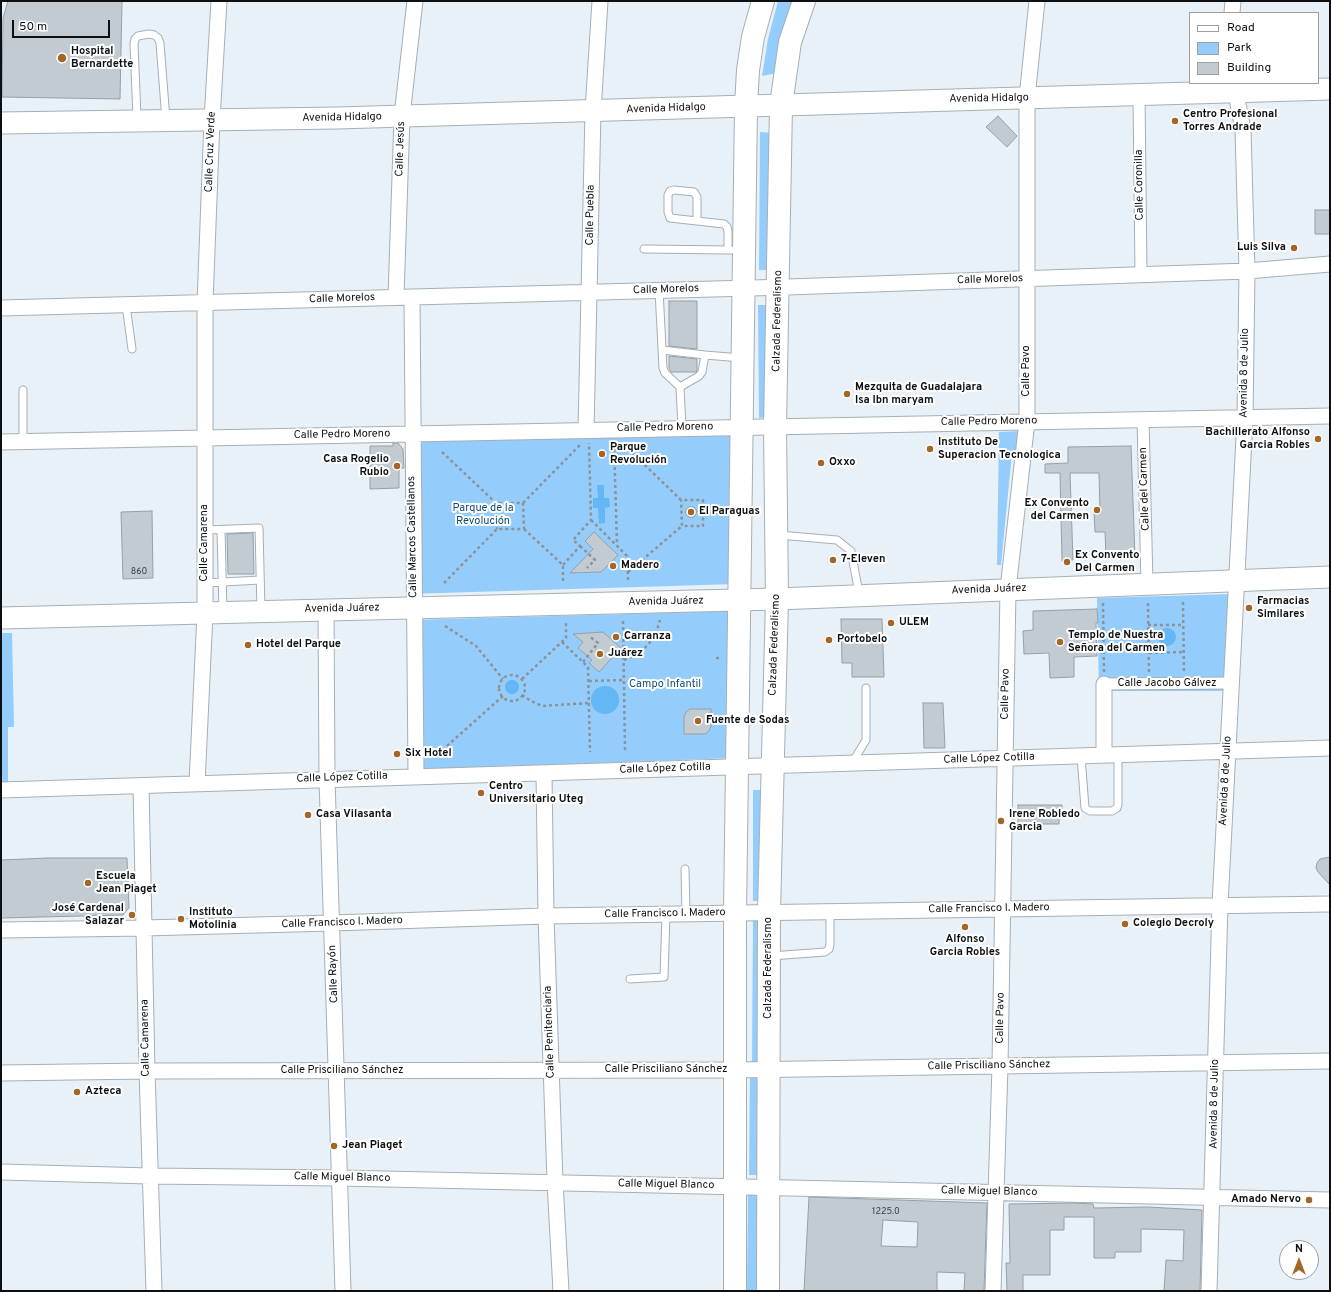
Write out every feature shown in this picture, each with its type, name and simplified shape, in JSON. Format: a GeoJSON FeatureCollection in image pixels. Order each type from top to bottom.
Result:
{"type":"FeatureCollection","features":[{"type":"Feature","properties":{"kind":"main road"},"geometry":{"type":"LineString","coordinates":[[735,1291],[736,767],[743,288],[736,250],[748,70],[753,36],[763,1]]}},
{"type":"Feature","properties":{"kind":"main road","name":"Calzada Federalismo"},"geometry":{"type":"LineString","coordinates":[[768,1291],[769,912],[777,599],[775,426],[779,287],[781,105],[790,42],[804,1]]}},
{"type":"Feature","properties":{"kind":"main road","name":"Avenida Hidalgo"},"geometry":{"type":"LineString","coordinates":[[1,123],[212,120],[593,111],[1139,95],[1235,87],[1296,86],[1330,89]]}},
{"type":"Feature","properties":{"kind":"main road","name":"Avenida Juárez"},"geometry":{"type":"LineString","coordinates":[[1,618],[777,599],[1102,585],[1148,593],[1237,580],[1330,577]]}},
{"type":"Feature","properties":{"kind":"street","name":"Calle Cruz Verde"},"geometry":{"type":"LineString","coordinates":[[205,303],[212,120],[219,1]]}},
{"type":"Feature","properties":{"kind":"street","name":"Calle Jesús"},"geometry":{"type":"LineString","coordinates":[[396,297],[402,116],[414,1]]}},
{"type":"Feature","properties":{"kind":"street","name":"Calle Puebla"},"geometry":{"type":"LineString","coordinates":[[586,438],[593,111],[600,1]]}},
{"type":"Feature","properties":{"kind":"street","name":"Calle Pavo"},"geometry":{"type":"LineString","coordinates":[[993,1291],[1000,1066],[1008,589],[1027,421],[1027,98],[1037,1]]}},
{"type":"Feature","properties":{"kind":"street"},"geometry":{"type":"LineString","coordinates":[[1232,12],[1233,1]]}},
{"type":"Feature","properties":{"kind":"street","name":"Avenida 8 de Julio"},"geometry":{"type":"LineString","coordinates":[[1209,1291],[1220,905],[1245,418],[1247,271],[1243,130],[1235,87]]}},
{"type":"Feature","properties":{"kind":"street","name":"Calle Coronilla"},"geometry":{"type":"LineString","coordinates":[[1139,95],[1141,275]]}},
{"type":"Feature","properties":{"kind":"street","name":"Calle Morelos"},"geometry":{"type":"LineString","coordinates":[[1,308],[1027,279],[1247,271],[1330,264]]}},
{"type":"Feature","properties":{"kind":"street","name":"Calle Marcos Castellanos"},"geometry":{"type":"LineString","coordinates":[[412,297],[416,776]]}},
{"type":"Feature","properties":{"kind":"street","name":"Calle Camarena"},"geometry":{"type":"LineString","coordinates":[[197,784],[214,612],[205,582],[205,303]]}},
{"type":"Feature","properties":{"kind":"street","name":"Calle Pedro Moreno"},"geometry":{"type":"LineString","coordinates":[[1,442],[412,433],[586,438],[682,428],[1330,416]]}},
{"type":"Feature","properties":{"kind":"street","name":"Calle del Carmen"},"geometry":{"type":"LineString","coordinates":[[1143,419],[1148,593]]}},
{"type":"Feature","properties":{"kind":"street","name":"Calle Rayón"},"geometry":{"type":"LineString","coordinates":[[326,610],[327,779],[344,1291]]}},
{"type":"Feature","properties":{"kind":"street","name":"Calle Jacobo Gálvez"},"geometry":{"type":"LineString","coordinates":[[1104,684],[1231,683]]}},
{"type":"Feature","properties":{"kind":"street"},"geometry":{"type":"LineString","coordinates":[[1104,684],[1111,755]]}},
{"type":"Feature","properties":{"kind":"street","name":"Calle López Cotilla"},"geometry":{"type":"LineString","coordinates":[[1,790],[1330,748]]}},
{"type":"Feature","properties":{"kind":"street","name":"Calle Penitenciaria"},"geometry":{"type":"LineString","coordinates":[[544,772],[546,916],[551,1071],[555,1182],[562,1291]]}},
{"type":"Feature","properties":{"kind":"street","name":"Calle Camarena"},"geometry":{"type":"LineString","coordinates":[[141,786],[147,1071],[154,1291]]}},
{"type":"Feature","properties":{"kind":"street","name":"Calle Francisco I. Madero"},"geometry":{"type":"LineString","coordinates":[[1,930],[144,928],[546,916],[1330,904]]}},
{"type":"Feature","properties":{"kind":"street","name":"Calle Prisciliano Sánchez"},"geometry":{"type":"LineString","coordinates":[[1,1073],[147,1071],[769,1070],[1330,1061]]}},
{"type":"Feature","properties":{"kind":"street","name":"Calle Miguel Blanco"},"geometry":{"type":"LineString","coordinates":[[1,1172],[150,1176],[555,1182],[1330,1200]]}},
{"type":"Feature","properties":{"kind":"lane"},"geometry":{"type":"LineString","coordinates":[[137,121],[134,44],[135,39],[138,36],[149,34],[158,38],[160,43],[166,120]]}},
{"type":"Feature","properties":{"kind":"lane"},"geometry":{"type":"LineString","coordinates":[[644,249],[736,250],[727,227],[724,224],[670,218],[668,212],[668,195],[670,191],[694,192],[697,197],[697,220]]}},
{"type":"Feature","properties":{"kind":"lane"},"geometry":{"type":"LineString","coordinates":[[659,290],[664,368],[665,373],[680,387],[682,428]]}},
{"type":"Feature","properties":{"kind":"lane"},"geometry":{"type":"LineString","coordinates":[[126,305],[132,349]]}},
{"type":"Feature","properties":{"kind":"lane"},"geometry":{"type":"LineString","coordinates":[[662,350],[742,358]]}},
{"type":"Feature","properties":{"kind":"lane"},"geometry":{"type":"LineString","coordinates":[[680,387],[699,376],[702,372],[704,355]]}},
{"type":"Feature","properties":{"kind":"lane"},"geometry":{"type":"LineString","coordinates":[[23,390],[23,441]]}},
{"type":"Feature","properties":{"kind":"lane"},"geometry":{"type":"LineString","coordinates":[[205,530],[259,528],[261,611]]}},
{"type":"Feature","properties":{"kind":"lane"},"geometry":{"type":"LineString","coordinates":[[214,612],[222,582],[221,530]]}},
{"type":"Feature","properties":{"kind":"lane"},"geometry":{"type":"LineString","coordinates":[[776,535],[837,540],[851,551],[859,596]]}},
{"type":"Feature","properties":{"kind":"lane"},"geometry":{"type":"LineString","coordinates":[[205,582],[260,580]]}},
{"type":"Feature","properties":{"kind":"lane"},"geometry":{"type":"LineString","coordinates":[[852,763],[866,740],[866,688]]}},
{"type":"Feature","properties":{"kind":"lane"},"geometry":{"type":"LineString","coordinates":[[1081,756],[1085,808],[1087,810],[1112,811],[1117,808],[1119,782],[1111,755]]}},
{"type":"Feature","properties":{"kind":"lane"},"geometry":{"type":"LineString","coordinates":[[685,869],[686,914]]}},
{"type":"Feature","properties":{"kind":"lane"},"geometry":{"type":"LineString","coordinates":[[769,956],[825,952],[829,949],[830,944],[830,911]]}},
{"type":"Feature","properties":{"kind":"lane"},"geometry":{"type":"LineString","coordinates":[[630,978],[664,977],[666,914]]}},
{"type":"Feature","properties":{"kind":"path"},"geometry":{"type":"LineString","coordinates":[[442,452],[496,503],[523,503],[586,438]]}},
{"type":"Feature","properties":{"kind":"path"},"geometry":{"type":"LineString","coordinates":[[586,438],[591,520],[627,556],[628,580]]}},
{"type":"Feature","properties":{"kind":"path"},"geometry":{"type":"LineString","coordinates":[[614,442],[617,545]]}},
{"type":"Feature","properties":{"kind":"path"},"geometry":{"type":"LineString","coordinates":[[621,442],[681,500],[682,526]]}},
{"type":"Feature","properties":{"kind":"path"},"geometry":{"type":"LineString","coordinates":[[628,572],[682,526],[703,526],[702,500],[681,500]]}},
{"type":"Feature","properties":{"kind":"path"},"geometry":{"type":"LineString","coordinates":[[496,503],[497,529]]}},
{"type":"Feature","properties":{"kind":"path"},"geometry":{"type":"LineString","coordinates":[[523,503],[524,529]]}},
{"type":"Feature","properties":{"kind":"path"},"geometry":{"type":"LineString","coordinates":[[702,513],[717,513]]}},
{"type":"Feature","properties":{"kind":"path"},"geometry":{"type":"LineString","coordinates":[[587,568],[595,560],[573,540],[591,520]]}},
{"type":"Feature","properties":{"kind":"path"},"geometry":{"type":"LineString","coordinates":[[444,583],[497,529],[524,529],[563,565]]}},
{"type":"Feature","properties":{"kind":"path"},"geometry":{"type":"LineString","coordinates":[[563,582],[563,565],[580,546]]}},
{"type":"Feature","properties":{"kind":"path"},"geometry":{"type":"LineString","coordinates":[[1102,585],[1104,684]]}},
{"type":"Feature","properties":{"kind":"path"},"geometry":{"type":"LineString","coordinates":[[1148,593],[1149,684]]}},
{"type":"Feature","properties":{"kind":"path"},"geometry":{"type":"LineString","coordinates":[[1183,602],[1184,684]]}},
{"type":"Feature","properties":{"kind":"path"},"geometry":{"type":"LineString","coordinates":[[624,660],[635,655],[648,645],[656,633],[660,620]]}},
{"type":"Feature","properties":{"kind":"path"},"geometry":{"type":"LineString","coordinates":[[623,621],[625,750]]}},
{"type":"Feature","properties":{"kind":"path"},"geometry":{"type":"LineString","coordinates":[[522,679],[566,638],[566,623]]}},
{"type":"Feature","properties":{"kind":"path"},"geometry":{"type":"LineString","coordinates":[[1148,625],[1183,625]]}},
{"type":"Feature","properties":{"kind":"path"},"geometry":{"type":"LineString","coordinates":[[445,626],[476,646],[503,679]]}},
{"type":"Feature","properties":{"kind":"path"},"geometry":{"type":"LineString","coordinates":[[583,662],[598,643],[589,636]]}},
{"type":"Feature","properties":{"kind":"path"},"geometry":{"type":"LineString","coordinates":[[562,642],[588,667],[590,752]]}},
{"type":"Feature","properties":{"kind":"path"},"geometry":{"type":"LineString","coordinates":[[1149,653],[1184,652]]}},
{"type":"Feature","properties":{"kind":"path"},"geometry":{"type":"LineString","coordinates":[[716,658],[721,658]]}},
{"type":"Feature","properties":{"kind":"path"},"geometry":{"type":"LineString","coordinates":[[510,675],[522,679],[525,687],[520,698],[508,700],[502,696],[499,686],[503,679],[510,675]]}},
{"type":"Feature","properties":{"kind":"path"},"geometry":{"type":"LineString","coordinates":[[589,681],[624,680]]}},
{"type":"Feature","properties":{"kind":"path"},"geometry":{"type":"LineString","coordinates":[[522,695],[542,706],[589,703]]}},
{"type":"Feature","properties":{"kind":"path"},"geometry":{"type":"LineString","coordinates":[[447,746],[502,696]]}},
{"type":"Feature","properties":{"kind":"green space"},"geometry":{"type":"Polygon","coordinates":[[[778,1],[795,1],[777,73],[762,76],[768,39],[778,1]]]}},
{"type":"Feature","properties":{"kind":"green space"},"geometry":{"type":"Polygon","coordinates":[[[760,132],[775,133],[775,270],[759,270],[760,132]]]}},
{"type":"Feature","properties":{"kind":"green space"},"geometry":{"type":"Polygon","coordinates":[[[758,305],[773,305],[773,417],[759,418],[758,305]]]}},
{"type":"Feature","properties":{"kind":"green space"},"geometry":{"type":"Polygon","coordinates":[[[1022,431],[1021,447],[1012,453],[1001,565],[997,565],[999,432],[1022,431]]]}},
{"type":"Feature","properties":{"kind":"green space","name":"Parque de la Revolución"},"geometry":{"type":"Polygon","coordinates":[[[737,435],[736,584],[408,594],[405,439],[737,435]]]}},
{"type":"Feature","properties":{"kind":"green space"},"geometry":{"type":"Polygon","coordinates":[[[1232,594],[1229,691],[1099,691],[1097,598],[1232,594]]]}},
{"type":"Feature","properties":{"kind":"green space","name":"Campo Infantil"},"geometry":{"type":"Polygon","coordinates":[[[735,611],[734,758],[412,770],[409,620],[735,611]]]}},
{"type":"Feature","properties":{"kind":"green space"},"geometry":{"type":"Polygon","coordinates":[[[1,633],[12,633],[14,727],[8,727],[8,782],[1,782],[1,633]]]}},
{"type":"Feature","properties":{"kind":"green space"},"geometry":{"type":"Polygon","coordinates":[[[753,790],[768,790],[767,901],[753,901],[753,790]]]}},
{"type":"Feature","properties":{"kind":"green space"},"geometry":{"type":"Polygon","coordinates":[[[753,918],[767,918],[766,1063],[752,1063],[753,918]]]}},
{"type":"Feature","properties":{"kind":"green space"},"geometry":{"type":"Polygon","coordinates":[[[750,1075],[766,1076],[764,1175],[749,1175],[750,1075]]]}},
{"type":"Feature","properties":{"kind":"green space"},"geometry":{"type":"Polygon","coordinates":[[[748,1188],[764,1188],[763,1291],[747,1291],[748,1188]]]}},
{"type":"Feature","properties":{"kind":"shaded area"},"geometry":{"type":"Polygon","coordinates":[[[597,485],[604,485],[604,498],[609,498],[610,507],[605,508],[605,523],[599,524],[598,508],[593,508],[593,498],[598,498],[597,485]]]}},
{"type":"Feature","properties":{"kind":"shaded area"},"geometry":{"type":"Polygon","coordinates":[[[1163,628],[1171,628],[1176,633],[1174,644],[1171,646],[1163,646],[1158,641],[1158,633],[1163,628]]]}},
{"type":"Feature","properties":{"kind":"shaded area"},"geometry":{"type":"Polygon","coordinates":[[[509,680],[515,680],[519,684],[519,690],[515,694],[509,694],[505,690],[505,684],[509,680]]]}},
{"type":"Feature","properties":{"kind":"shaded area"},"geometry":{"type":"Polygon","coordinates":[[[605,686],[615,690],[619,700],[615,710],[605,714],[595,710],[591,700],[595,690],[605,686]]]}},
{"type":"Feature","properties":{"kind":"building","name":"Hospital Bernardette"},"geometry":{"type":"Polygon","coordinates":[[[8,1],[122,1],[120,99],[2,97],[3,18],[8,1]]]}},
{"type":"Feature","properties":{"kind":"building"},"geometry":{"type":"Polygon","coordinates":[[[998,116],[1017,136],[1007,147],[986,127],[998,116]]]}},
{"type":"Feature","properties":{"kind":"building"},"geometry":{"type":"Polygon","coordinates":[[[1315,210],[1330,210],[1330,234],[1315,234],[1315,210]]]}},
{"type":"Feature","properties":{"kind":"building"},"geometry":{"type":"Polygon","coordinates":[[[669,301],[697,301],[697,349],[669,346],[669,301]]]}},
{"type":"Feature","properties":{"kind":"building"},"geometry":{"type":"Polygon","coordinates":[[[669,356],[697,359],[697,371],[671,372],[669,368],[669,356]]]}},
{"type":"Feature","properties":{"kind":"building","name":"Casa Rogelio Rubio"},"geometry":{"type":"Polygon","coordinates":[[[393,443],[398,443],[403,449],[404,468],[399,468],[399,488],[370,489],[370,446],[393,446],[393,443]]]}},
{"type":"Feature","properties":{"kind":"building"},"geometry":{"type":"Polygon","coordinates":[[[1131,446],[1135,557],[1106,558],[1105,532],[1095,532],[1094,511],[1100,511],[1099,473],[1070,473],[1073,560],[1062,561],[1060,473],[1045,473],[1045,464],[1068,463],[1068,447],[1131,446]]]}},
{"type":"Feature","properties":{"kind":"building","name":"El Paraguas"},"geometry":{"type":"Polygon","coordinates":[[[691,506],[695,508],[697,512],[695,516],[691,518],[687,516],[685,512],[687,508],[691,506]]]}},
{"type":"Feature","properties":{"kind":"building"},"geometry":{"type":"Polygon","coordinates":[[[152,511],[153,578],[123,579],[121,512],[152,511]]]}},
{"type":"Feature","properties":{"kind":"building"},"geometry":{"type":"Polygon","coordinates":[[[594,532],[618,555],[601,572],[570,573],[593,549],[585,541],[594,532]]]}},
{"type":"Feature","properties":{"kind":"building"},"geometry":{"type":"Polygon","coordinates":[[[253,533],[254,574],[228,574],[227,534],[253,533]]]}},
{"type":"Feature","properties":{"kind":"building","name":"Templo de Nuestra Señora del Carmen"},"geometry":{"type":"Polygon","coordinates":[[[1097,609],[1097,656],[1074,657],[1074,677],[1050,678],[1049,653],[1024,654],[1023,631],[1033,630],[1033,611],[1097,609]]]}},
{"type":"Feature","properties":{"kind":"building"},"geometry":{"type":"Polygon","coordinates":[[[841,619],[882,619],[884,677],[852,677],[852,663],[842,663],[841,619]]]}},
{"type":"Feature","properties":{"kind":"building","name":"Juárez"},"geometry":{"type":"Polygon","coordinates":[[[603,632],[621,648],[599,672],[589,663],[592,660],[578,648],[583,642],[573,634],[603,632]]]}},
{"type":"Feature","properties":{"kind":"building"},"geometry":{"type":"Polygon","coordinates":[[[923,703],[943,703],[945,748],[924,748],[923,703]]]}},
{"type":"Feature","properties":{"kind":"building","name":"Fuente de Sodas"},"geometry":{"type":"Polygon","coordinates":[[[690,709],[711,709],[711,726],[709,731],[705,734],[684,734],[684,717],[686,712],[690,709]]]}},
{"type":"Feature","properties":{"kind":"building"},"geometry":{"type":"Polygon","coordinates":[[[1018,805],[1062,805],[1062,816],[1059,816],[1059,824],[1018,824],[1018,805]]]}},
{"type":"Feature","properties":{"kind":"building"},"geometry":{"type":"Polygon","coordinates":[[[1330,857],[1330,885],[1316,868],[1320,859],[1330,857]]]}},
{"type":"Feature","properties":{"kind":"building","name":"Escuela Jean Piaget"},"geometry":{"type":"Polygon","coordinates":[[[48,858],[127,858],[129,908],[123,915],[1,918],[1,860],[48,858]]]}},
{"type":"Feature","properties":{"kind":"building"},"geometry":{"type":"Polygon","coordinates":[[[809,1197],[987,1203],[984,1291],[964,1291],[965,1273],[937,1272],[937,1291],[804,1291],[809,1197]],[[883,1220],[881,1246],[917,1247],[918,1222],[883,1220]]]}},
{"type":"Feature","properties":{"kind":"building"},"geometry":{"type":"Polygon","coordinates":[[[1009,1204],[1093,1204],[1094,1208],[1148,1207],[1202,1210],[1200,1291],[1164,1291],[1166,1260],[1183,1261],[1184,1230],[1141,1229],[1141,1252],[1115,1252],[1115,1258],[1094,1258],[1094,1217],[1064,1217],[1064,1230],[1050,1230],[1050,1275],[1023,1275],[1023,1291],[1007,1291],[1006,1263],[1010,1263],[1009,1204]]]}},
{"type":"Feature","properties":{"kind":"place","name":"Hospital Bernardette"},"geometry":{"type":"Point","coordinates":[62,58]}},
{"type":"Feature","properties":{"kind":"place","name":"Centro Profesional Torres Andrade"},"geometry":{"type":"Point","coordinates":[1175,121]}},
{"type":"Feature","properties":{"kind":"place","name":"Luis Silva"},"geometry":{"type":"Point","coordinates":[1294,248]}},
{"type":"Feature","properties":{"kind":"place","name":"Mezquita de Guadalajara Isa Ibn maryam"},"geometry":{"type":"Point","coordinates":[847,394]}},
{"type":"Feature","properties":{"kind":"place","name":"Bachillerato Alfonso Garcia Robles"},"geometry":{"type":"Point","coordinates":[1318,439]}},
{"type":"Feature","properties":{"kind":"place","name":"Instituto De Superacion Tecnologica"},"geometry":{"type":"Point","coordinates":[930,449]}},
{"type":"Feature","properties":{"kind":"place","name":"Parque Revolución"},"geometry":{"type":"Point","coordinates":[602,454]}},
{"type":"Feature","properties":{"kind":"place","name":"Oxxo"},"geometry":{"type":"Point","coordinates":[821,463]}},
{"type":"Feature","properties":{"kind":"place","name":"Casa Rogelio Rubio"},"geometry":{"type":"Point","coordinates":[397,466]}},
{"type":"Feature","properties":{"kind":"place","name":"Ex Convento del Carmen"},"geometry":{"type":"Point","coordinates":[1097,510]}},
{"type":"Feature","properties":{"kind":"place","name":"El Paraguas"},"geometry":{"type":"Point","coordinates":[691,512]}},
{"type":"Feature","properties":{"kind":"place","name":"7-Eleven"},"geometry":{"type":"Point","coordinates":[833,560]}},
{"type":"Feature","properties":{"kind":"place","name":"Ex Convento Del Carmen"},"geometry":{"type":"Point","coordinates":[1067,562]}},
{"type":"Feature","properties":{"kind":"place","name":"Madero"},"geometry":{"type":"Point","coordinates":[613,566]}},
{"type":"Feature","properties":{"kind":"place","name":"Farmacias Similares"},"geometry":{"type":"Point","coordinates":[1249,608]}},
{"type":"Feature","properties":{"kind":"place","name":"ULEM"},"geometry":{"type":"Point","coordinates":[891,623]}},
{"type":"Feature","properties":{"kind":"place","name":"Carranza"},"geometry":{"type":"Point","coordinates":[616,637]}},
{"type":"Feature","properties":{"kind":"place","name":"Portobelo"},"geometry":{"type":"Point","coordinates":[829,640]}},
{"type":"Feature","properties":{"kind":"place","name":"Templo de Nuestra Señora del Carmen"},"geometry":{"type":"Point","coordinates":[1060,642]}},
{"type":"Feature","properties":{"kind":"place","name":"Hotel del Parque"},"geometry":{"type":"Point","coordinates":[248,645]}},
{"type":"Feature","properties":{"kind":"place","name":"Juárez"},"geometry":{"type":"Point","coordinates":[600,654]}},
{"type":"Feature","properties":{"kind":"place","name":"Fuente de Sodas"},"geometry":{"type":"Point","coordinates":[698,721]}},
{"type":"Feature","properties":{"kind":"place","name":"Six Hotel"},"geometry":{"type":"Point","coordinates":[397,754]}},
{"type":"Feature","properties":{"kind":"place","name":"Centro Universitario Uteg"},"geometry":{"type":"Point","coordinates":[481,793]}},
{"type":"Feature","properties":{"kind":"place","name":"Casa Vilasanta"},"geometry":{"type":"Point","coordinates":[308,815]}},
{"type":"Feature","properties":{"kind":"place","name":"Irene Robledo Garcia"},"geometry":{"type":"Point","coordinates":[1001,821]}},
{"type":"Feature","properties":{"kind":"place","name":"Escuela Jean Piaget"},"geometry":{"type":"Point","coordinates":[88,883]}},
{"type":"Feature","properties":{"kind":"place","name":"José Cardenal Salazar"},"geometry":{"type":"Point","coordinates":[132,915]}},
{"type":"Feature","properties":{"kind":"place","name":"Instituto Motolinia"},"geometry":{"type":"Point","coordinates":[181,919]}},
{"type":"Feature","properties":{"kind":"place","name":"Colegio Decroly"},"geometry":{"type":"Point","coordinates":[1125,924]}},
{"type":"Feature","properties":{"kind":"place","name":"Alfonso Garcia Robles"},"geometry":{"type":"Point","coordinates":[965,927]}},
{"type":"Feature","properties":{"kind":"place","name":"Azteca"},"geometry":{"type":"Point","coordinates":[77,1092]}},
{"type":"Feature","properties":{"kind":"place","name":"Jean Piaget"},"geometry":{"type":"Point","coordinates":[334,1146]}},
{"type":"Feature","properties":{"kind":"place","name":"Amado Nervo"},"geometry":{"type":"Point","coordinates":[1309,1200]}}]}
